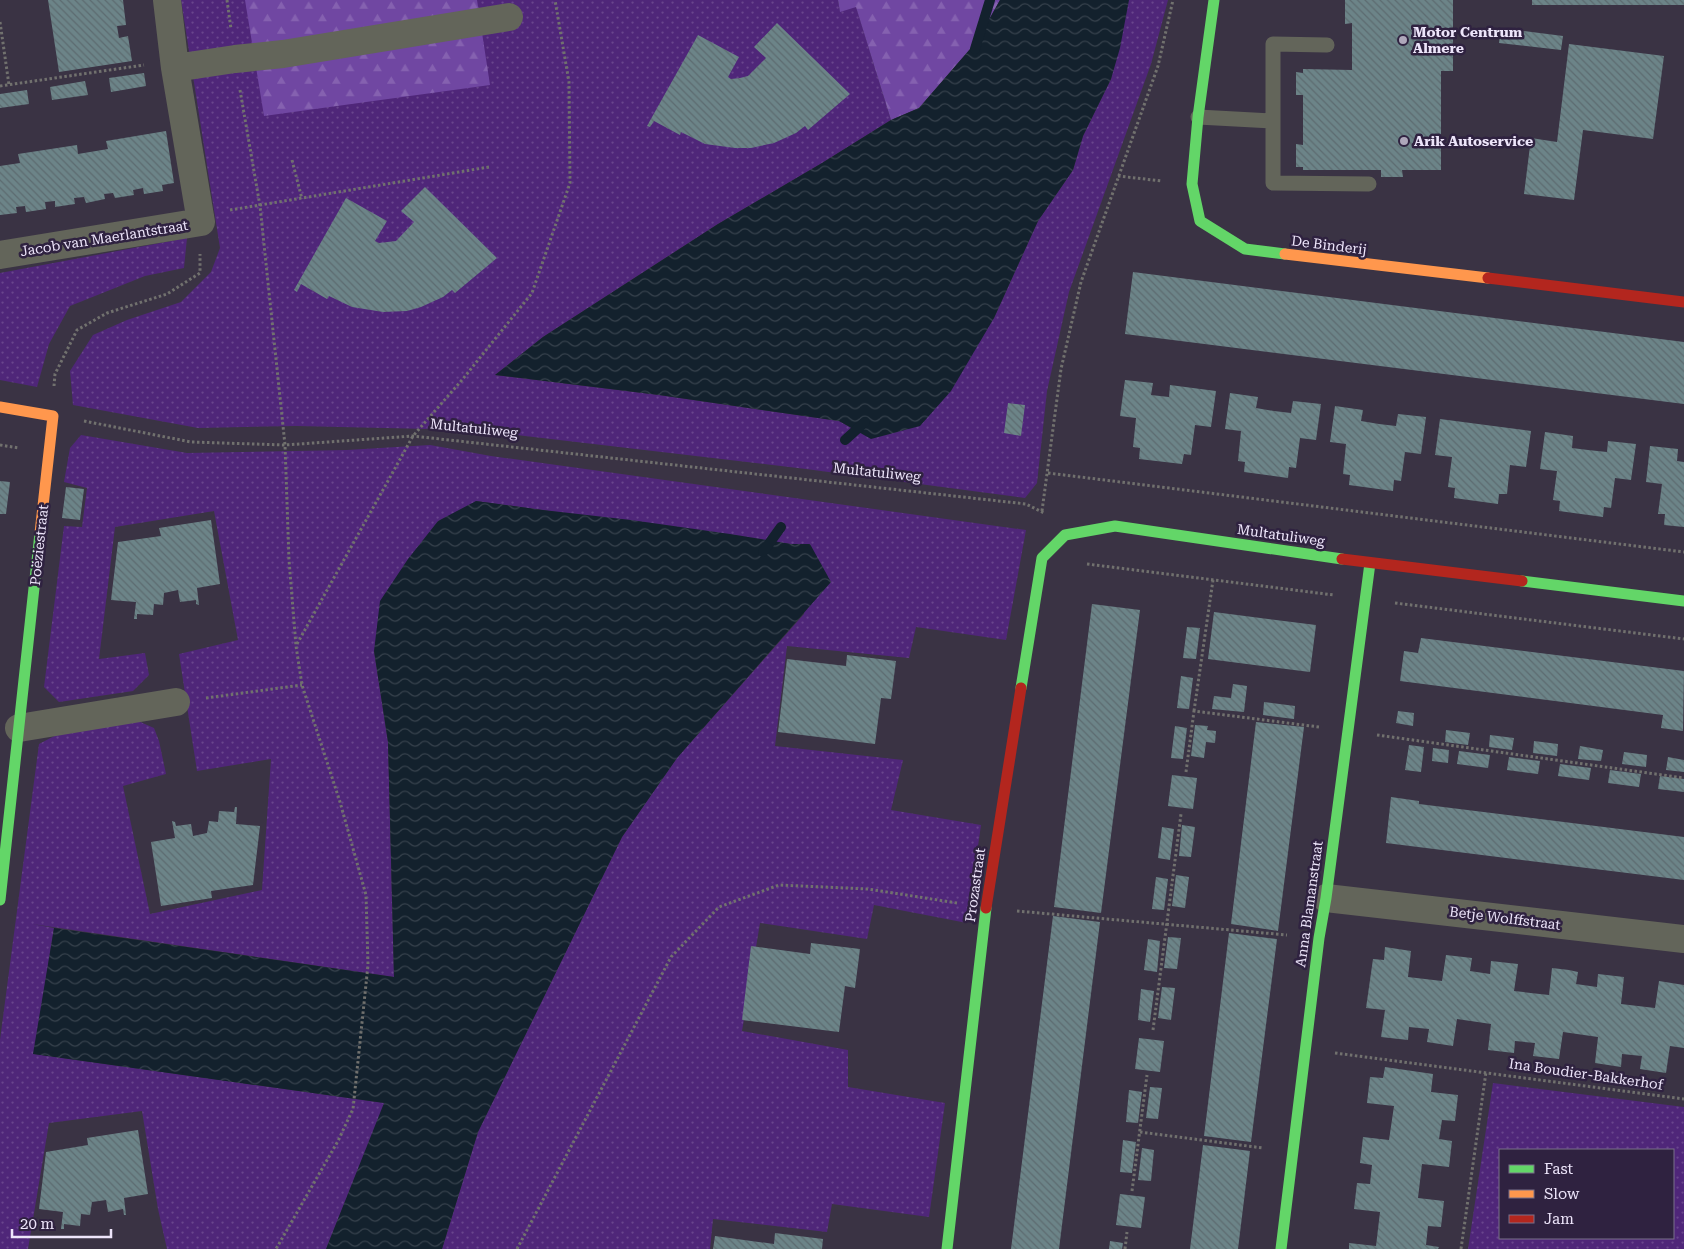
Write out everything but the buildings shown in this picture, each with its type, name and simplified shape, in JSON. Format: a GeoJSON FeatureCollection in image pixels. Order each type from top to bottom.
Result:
{"type":"FeatureCollection","features":[{"type":"Feature","properties":{"kind":"street","name":"Jacob van Maerlantstraat"},"geometry":{"type":"LineString","coordinates":[[0,255],[201,218],[175,64],[167,0]]}},
{"type":"Feature","properties":{"kind":"street","name":"De Binderij"},"geometry":{"type":"LineString","coordinates":[[1214,0],[1198,117],[1192,184],[1200,221],[1245,249],[1684,302]]}},
{"type":"Feature","properties":{"kind":"street"},"geometry":{"type":"LineString","coordinates":[[175,64],[284,54],[509,17]]}},
{"type":"Feature","properties":{"kind":"street"},"geometry":{"type":"LineString","coordinates":[[0,407],[53,416]]}},
{"type":"Feature","properties":{"kind":"street","name":"Poëziestraat"},"geometry":{"type":"LineString","coordinates":[[1,893],[53,416]]}},
{"type":"Feature","properties":{"kind":"street","name":"Multatuliweg"},"geometry":{"type":"LineString","coordinates":[[1065,535],[1115,526],[1370,563],[1684,601]]}},
{"type":"Feature","properties":{"kind":"street","name":"Prozastraat"},"geometry":{"type":"LineString","coordinates":[[947,1249],[986,908],[1042,558],[1065,535]]}},
{"type":"Feature","properties":{"kind":"street","name":"Anna Blamanstraat"},"geometry":{"type":"LineString","coordinates":[[1281,1249],[1319,938],[1326,898],[1370,563]]}},
{"type":"Feature","properties":{"kind":"street"},"geometry":{"type":"LineString","coordinates":[[19,728],[176,702]]}},
{"type":"Feature","properties":{"kind":"street","name":"Betje Wolffstraat"},"geometry":{"type":"LineString","coordinates":[[1326,898],[1684,939]]}},
{"type":"Feature","properties":{"kind":"lane"},"geometry":{"type":"LineString","coordinates":[[1327,45],[1273,44],[1272,183],[1369,184]]}},
{"type":"Feature","properties":{"kind":"lane"},"geometry":{"type":"LineString","coordinates":[[1198,117],[1273,121]]}},
{"type":"Feature","properties":{"kind":"path"},"geometry":{"type":"LineString","coordinates":[[227,0],[260,206],[285,445],[289,560],[296,646],[302,685],[340,802],[366,895],[368,965],[353,1109],[338,1141],[276,1249]]}},
{"type":"Feature","properties":{"kind":"path"},"geometry":{"type":"LineString","coordinates":[[296,646],[413,436],[462,380],[532,293],[570,183],[569,82],[555,0]]}},
{"type":"Feature","properties":{"kind":"path"},"geometry":{"type":"LineString","coordinates":[[1042,511],[1061,369],[1081,282],[1158,66],[1173,0]]}},
{"type":"Feature","properties":{"kind":"path"},"geometry":{"type":"LineString","coordinates":[[0,22],[9,85]]}},
{"type":"Feature","properties":{"kind":"path"},"geometry":{"type":"LineString","coordinates":[[0,86],[175,64]]}},
{"type":"Feature","properties":{"kind":"path"},"geometry":{"type":"LineString","coordinates":[[292,160],[302,199]]}},
{"type":"Feature","properties":{"kind":"path"},"geometry":{"type":"LineString","coordinates":[[53,416],[55,374],[77,330],[107,312],[167,294],[200,273],[201,218],[260,206],[489,167]]}},
{"type":"Feature","properties":{"kind":"path"},"geometry":{"type":"LineString","coordinates":[[1118,176],[1192,184]]}},
{"type":"Feature","properties":{"kind":"path","name":"Multatuliweg"},"geometry":{"type":"LineString","coordinates":[[53,416],[191,442],[285,445],[413,436],[1026,504],[1042,511],[1065,535]]}},
{"type":"Feature","properties":{"kind":"path"},"geometry":{"type":"LineString","coordinates":[[1048,473],[1684,552]]}},
{"type":"Feature","properties":{"kind":"path"},"geometry":{"type":"LineString","coordinates":[[1186,772],[1213,580]]}},
{"type":"Feature","properties":{"kind":"path"},"geometry":{"type":"LineString","coordinates":[[176,702],[302,685]]}},
{"type":"Feature","properties":{"kind":"path"},"geometry":{"type":"LineString","coordinates":[[1194,711],[1684,778]]}},
{"type":"Feature","properties":{"kind":"path"},"geometry":{"type":"LineString","coordinates":[[1153,1030],[1181,814]]}},
{"type":"Feature","properties":{"kind":"path"},"geometry":{"type":"LineString","coordinates":[[518,1249],[671,957],[719,907],[779,885],[868,888],[986,908],[1319,938]]}},
{"type":"Feature","properties":{"kind":"path","name":"Ina Boudier-Bakkerhof"},"geometry":{"type":"LineString","coordinates":[[1305,1049],[1684,1099]]}},
{"type":"Feature","properties":{"kind":"path"},"geometry":{"type":"LineString","coordinates":[[1461,1249],[1486,1072]]}},
{"type":"Feature","properties":{"kind":"path"},"geometry":{"type":"LineString","coordinates":[[1132,1191],[1147,1075]]}},
{"type":"Feature","properties":{"kind":"path"},"geometry":{"type":"LineString","coordinates":[[1140,1132],[1293,1151]]}},
{"type":"Feature","properties":{"kind":"path"},"geometry":{"type":"LineString","coordinates":[[1125,1249],[1127,1232]]}},
{"type":"Feature","properties":{"kind":"shaded area"},"geometry":{"type":"Polygon","coordinates":[[[181,0],[838,0],[840,11],[856,6],[891,120],[718,224],[543,337],[495,375],[659,395],[839,421],[854,429],[994,318],[1038,221],[1073,170],[1083,136],[1111,79],[1128,0],[1168,0],[1151,64],[1069,292],[1047,391],[1037,483],[1025,498],[806,469],[474,430],[296,426],[198,428],[73,405],[70,371],[93,335],[127,320],[181,302],[211,272],[220,248],[181,0]]]}},
{"type":"Feature","properties":{"kind":"shaded area"},"geometry":{"type":"Polygon","coordinates":[[[187,238],[184,268],[145,276],[70,306],[49,344],[37,387],[0,380],[0,273],[187,238]]]}},
{"type":"Feature","properties":{"kind":"shaded area"},"geometry":{"type":"Polygon","coordinates":[[[81,435],[187,453],[347,450],[430,445],[491,456],[1026,530],[1006,640],[916,627],[909,658],[787,646],[775,746],[903,760],[891,810],[981,825],[967,923],[874,905],[867,939],[760,923],[742,1031],[848,1050],[848,1087],[945,1103],[929,1217],[832,1204],[827,1232],[713,1219],[710,1249],[442,1249],[478,1132],[622,837],[677,758],[804,614],[810,544],[791,544],[476,501],[374,651],[388,742],[394,977],[32,924],[54,928],[34,1054],[385,1103],[326,1249],[167,1249],[158,1209],[142,1111],[49,1123],[28,1249],[0,1249],[0,1040],[39,744],[64,731],[138,721],[154,728],[159,741],[166,774],[123,786],[150,914],[262,890],[271,759],[197,771],[179,654],[238,640],[214,511],[115,527],[99,659],[145,653],[149,675],[133,691],[59,702],[44,687],[64,526],[82,527],[87,488],[64,482],[70,448],[81,435]]]}},
{"type":"Feature","properties":{"kind":"shaded area"},"geometry":{"type":"Polygon","coordinates":[[[1493,1083],[1684,1107],[1684,1249],[1468,1249],[1493,1083]]]}},
{"type":"Feature","properties":{"kind":"green space"},"geometry":{"type":"Polygon","coordinates":[[[245,0],[477,0],[490,85],[264,116],[245,0]]]}},
{"type":"Feature","properties":{"kind":"green space"},"geometry":{"type":"Polygon","coordinates":[[[838,0],[1000,0],[977,41],[919,108],[891,120],[856,7],[840,12],[838,0]]]}},
{"type":"Feature","properties":{"kind":"water"},"geometry":{"type":"Polygon","coordinates":[[[1000,0],[1129,0],[1120,48],[1111,79],[1083,136],[1073,170],[1038,221],[994,318],[951,391],[920,426],[871,439],[839,421],[659,395],[495,375],[543,337],[718,224],[891,120],[919,108],[977,41],[1000,0]]]}},
{"type":"Feature","properties":{"kind":"water"},"geometry":{"type":"Polygon","coordinates":[[[476,501],[631,520],[791,544],[810,544],[831,582],[677,758],[622,837],[478,1132],[442,1249],[326,1249],[384,1103],[33,1054],[54,928],[394,977],[388,742],[374,651],[380,601],[408,559],[438,521],[476,501]]]}},
{"type":"Feature","properties":{"kind":"waterway"},"geometry":{"type":"LineString","coordinates":[[975,49],[990,0]]}},
{"type":"Feature","properties":{"kind":"waterway"},"geometry":{"type":"LineString","coordinates":[[845,440],[865,422]]}},
{"type":"Feature","properties":{"kind":"waterway"},"geometry":{"type":"LineString","coordinates":[[763,552],[781,527]]}},
{"type":"Feature","properties":{"kind":"traffic: fast"},"geometry":{"type":"LineString","coordinates":[[1214,0],[1198,117],[1192,184],[1200,221],[1245,249],[1285,254]]}},
{"type":"Feature","properties":{"kind":"traffic: fast"},"geometry":{"type":"LineString","coordinates":[[1021,688],[1042,558],[1065,535],[1115,526],[1342,559]]}},
{"type":"Feature","properties":{"kind":"traffic: fast"},"geometry":{"type":"LineString","coordinates":[[0,900],[40,533]]}},
{"type":"Feature","properties":{"kind":"traffic: fast"},"geometry":{"type":"LineString","coordinates":[[1281,1249],[1319,938],[1326,898],[1370,563]]}},
{"type":"Feature","properties":{"kind":"traffic: fast"},"geometry":{"type":"LineString","coordinates":[[1522,581],[1684,601]]}},
{"type":"Feature","properties":{"kind":"traffic: fast"},"geometry":{"type":"LineString","coordinates":[[947,1249],[986,908]]}},
{"type":"Feature","properties":{"kind":"traffic: slow"},"geometry":{"type":"LineString","coordinates":[[1285,254],[1488,278]]}},
{"type":"Feature","properties":{"kind":"traffic: slow"},"geometry":{"type":"LineString","coordinates":[[0,407],[53,416],[40,533]]}},
{"type":"Feature","properties":{"kind":"traffic: jam"},"geometry":{"type":"LineString","coordinates":[[1488,278],[1684,302]]}},
{"type":"Feature","properties":{"kind":"traffic: jam"},"geometry":{"type":"LineString","coordinates":[[1342,559],[1522,581]]}},
{"type":"Feature","properties":{"kind":"traffic: jam"},"geometry":{"type":"LineString","coordinates":[[986,908],[1021,688]]}},
{"type":"Feature","properties":{"kind":"place","name":"Motor Centrum Almere"},"geometry":{"type":"Point","coordinates":[1403,40]}},
{"type":"Feature","properties":{"kind":"place","name":"Arik Autoservice"},"geometry":{"type":"Point","coordinates":[1404,141]}}]}
